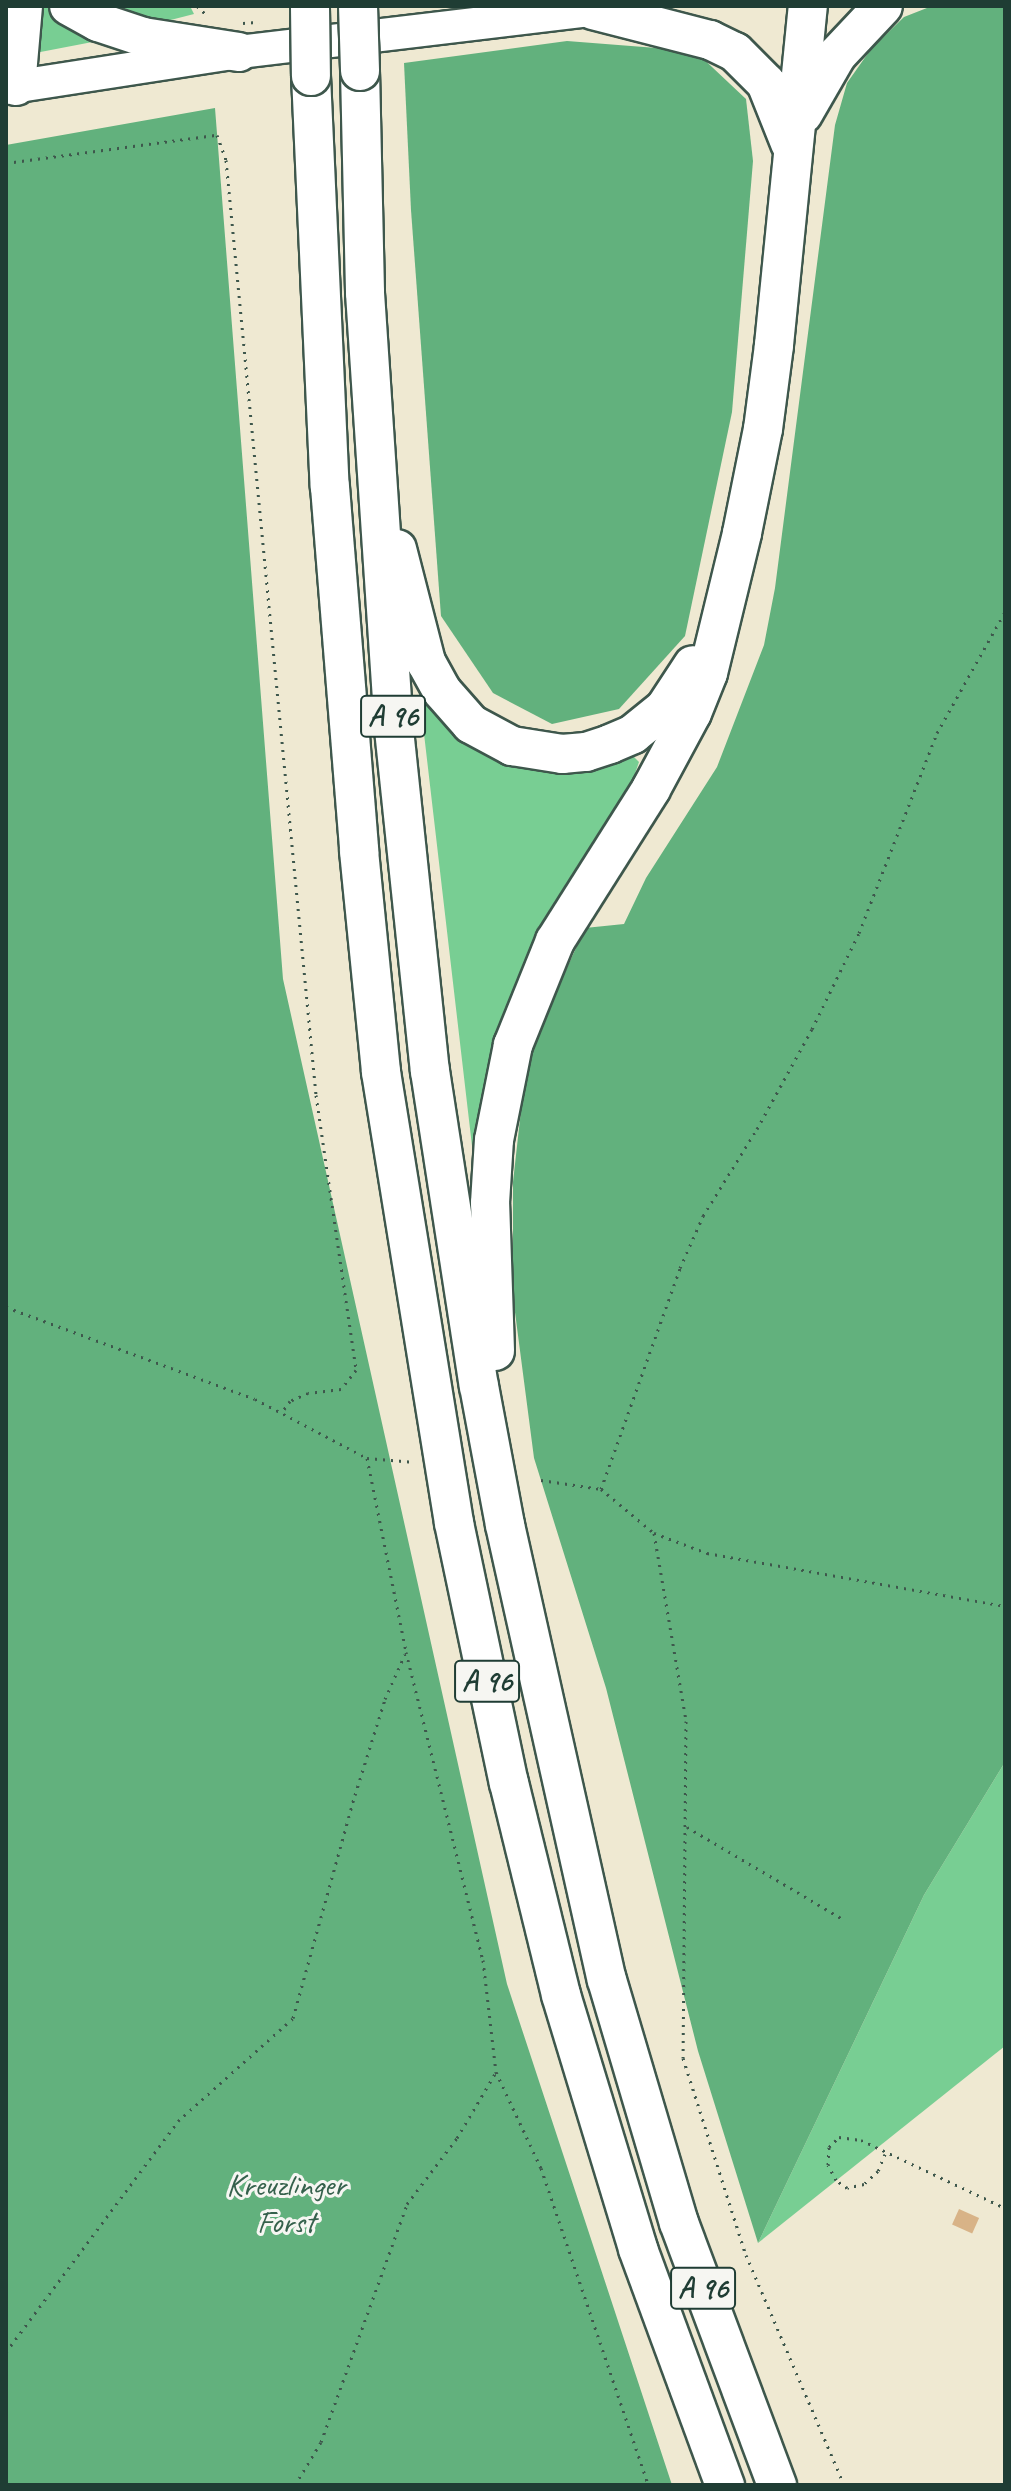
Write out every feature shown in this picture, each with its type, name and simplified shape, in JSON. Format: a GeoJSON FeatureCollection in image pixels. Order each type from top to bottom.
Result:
{"type":"FeatureCollection","features":[{"type":"Feature","properties":{"kind":"highway"},"geometry":{"type":"LineString","coordinates":[[11,87],[23,6]]}},
{"type":"Feature","properties":{"kind":"highway"},"geometry":{"type":"LineString","coordinates":[[69,6],[98,22],[143,37],[239,52]]}},
{"type":"Feature","properties":{"kind":"highway","name":"A 96"},"geometry":{"type":"LineString","coordinates":[[358,6],[365,293],[393,720],[430,1071],[479,1386],[505,1525],[607,1980],[679,2223],[777,2485]]}},
{"type":"Feature","properties":{"kind":"highway"},"geometry":{"type":"LineString","coordinates":[[505,1525],[493,1323],[490,1203],[494,1140],[503,1086],[513,1045],[555,941],[651,789],[692,713],[708,673],[763,429],[808,6]]}},
{"type":"Feature","properties":{"kind":"highway"},"geometry":{"type":"LineString","coordinates":[[796,141],[837,55],[883,6]]}},
{"type":"Feature","properties":{"kind":"highway","name":"A 96"},"geometry":{"type":"LineString","coordinates":[[310,7],[330,487],[359,851],[381,1072],[454,1523],[509,1783],[561,1995],[638,2249],[725,2485]]}},
{"type":"Feature","properties":{"kind":"highway"},"geometry":{"type":"LineString","coordinates":[[609,8],[710,40],[735,52],[753,67],[796,141]]}},
{"type":"Feature","properties":{"kind":"highway"},"geometry":{"type":"LineString","coordinates":[[375,475],[426,662],[456,709],[489,736],[512,746],[535,752],[586,752],[633,734],[649,722],[686,680],[730,582]]}},
{"type":"Feature","properties":{"kind":"main road"},"geometry":{"type":"LineString","coordinates":[[11,87],[239,52],[609,8]]}},
{"type":"Feature","properties":{"kind":"path"},"geometry":{"type":"LineString","coordinates":[[6,163],[217,135],[226,160],[316,1095],[356,1370],[341,1389],[308,1393],[290,1401],[282,1412]]}},
{"type":"Feature","properties":{"kind":"path"},"geometry":{"type":"LineString","coordinates":[[601,1489],[680,1268],[703,1216],[757,1129],[812,1029],[859,933],[937,733],[1005,612]]}},
{"type":"Feature","properties":{"kind":"path"},"geometry":{"type":"LineString","coordinates":[[6,1307],[282,1412],[367,1458],[415,1463]]}},
{"type":"Feature","properties":{"kind":"path"},"geometry":{"type":"LineString","coordinates":[[367,1458],[406,1652],[483,1960],[496,2072],[541,2168],[648,2485]]}},
{"type":"Feature","properties":{"kind":"path"},"geometry":{"type":"LineString","coordinates":[[541,1480],[601,1489],[654,1533],[707,1553],[1005,1606]]}},
{"type":"Feature","properties":{"kind":"path"},"geometry":{"type":"LineString","coordinates":[[654,1533],[686,1721],[683,2058],[746,2255],[844,2485]]}},
{"type":"Feature","properties":{"kind":"path"},"geometry":{"type":"LineString","coordinates":[[6,2352],[178,2121],[293,2018],[355,1795],[385,1699],[406,1652]]}},
{"type":"Feature","properties":{"kind":"path"},"geometry":{"type":"LineString","coordinates":[[687,1827],[841,1918]]}},
{"type":"Feature","properties":{"kind":"path"},"geometry":{"type":"LineString","coordinates":[[295,2485],[321,2442],[407,2204],[457,2138],[496,2072]]}},
{"type":"Feature","properties":{"kind":"path"},"geometry":{"type":"LineString","coordinates":[[885,2154],[878,2171],[864,2184],[847,2188],[836,2180],[828,2165],[829,2147],[839,2137],[861,2140],[885,2154],[1005,2208]]}},
{"type":"Feature","properties":{"kind":"green space"},"geometry":{"type":"Polygon","coordinates":[[[36,6],[52,6],[134,34],[30,54],[36,6]]]}},
{"type":"Feature","properties":{"kind":"green space"},"geometry":{"type":"Polygon","coordinates":[[[98,6],[190,6],[194,14],[155,24],[98,6]]]}},
{"type":"Feature","properties":{"kind":"green space"},"geometry":{"type":"Polygon","coordinates":[[[932,6],[1005,6],[1005,1762],[924,1895],[758,2243],[698,2051],[606,1688],[534,1458],[513,1297],[513,1182],[527,1056],[585,928],[624,924],[646,878],[717,767],[764,645],[775,588],[835,125],[847,83],[871,49],[904,17],[932,6]]]}},
{"type":"Feature","properties":{"kind":"green space"},"geometry":{"type":"Polygon","coordinates":[[[567,41],[695,51],[746,99],[753,161],[732,412],[685,636],[619,709],[552,724],[493,693],[441,616],[411,210],[404,63],[567,41]]]}},
{"type":"Feature","properties":{"kind":"green space","name":"Kreuzlinger Forst"},"geometry":{"type":"Polygon","coordinates":[[[215,108],[283,979],[507,1984],[672,2485],[6,2485],[6,145],[215,108]]]}},
{"type":"Feature","properties":{"kind":"green space"},"geometry":{"type":"Polygon","coordinates":[[[416,665],[463,729],[631,754],[639,762],[627,797],[562,897],[479,1206],[416,665]]]}},
{"type":"Feature","properties":{"kind":"green space"},"geometry":{"type":"Polygon","coordinates":[[[1005,1762],[1005,2046],[758,2243],[924,1895],[1005,1762]]]}},
{"type":"Feature","properties":{"kind":"building"},"geometry":{"type":"Polygon","coordinates":[[[959,2209],[979,2218],[972,2233],[952,2225],[959,2209]]]}}]}
